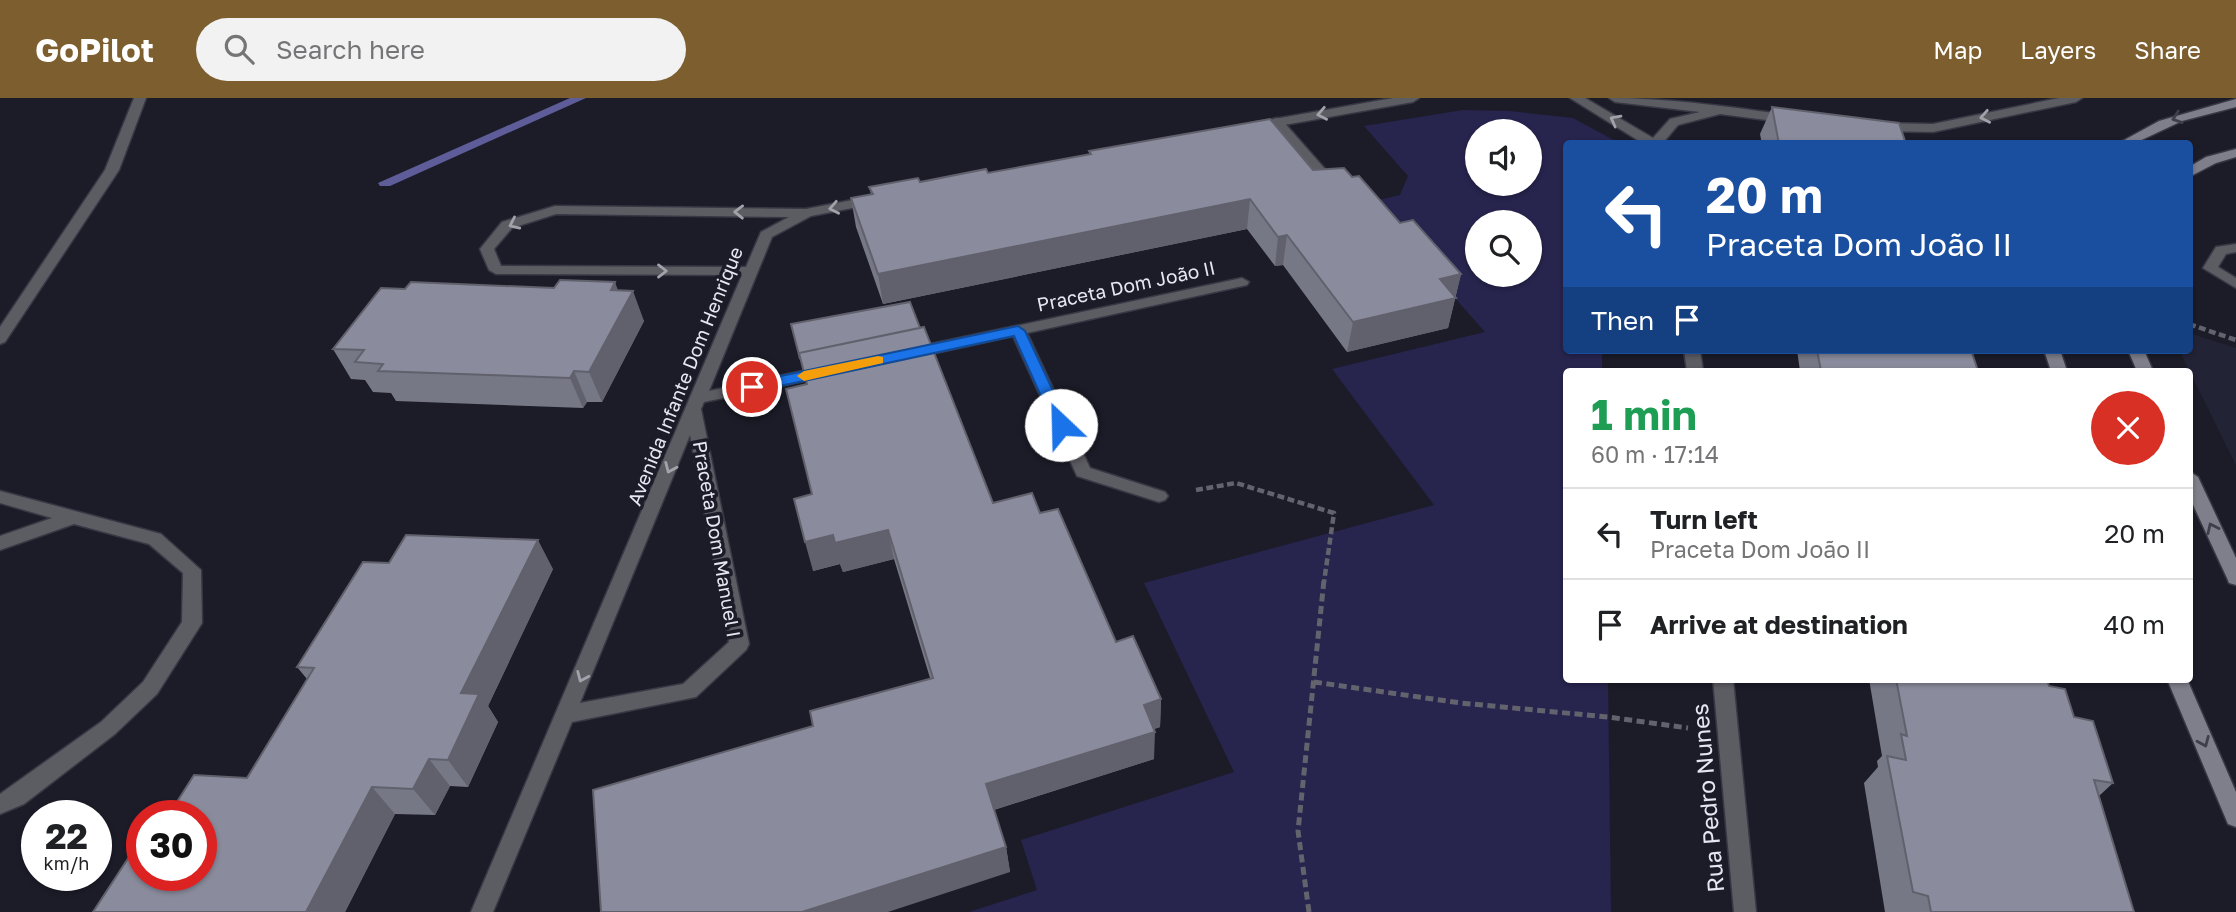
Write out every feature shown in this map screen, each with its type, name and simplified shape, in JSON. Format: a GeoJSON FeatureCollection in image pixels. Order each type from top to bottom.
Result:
{"type":"FeatureCollection","features":[{"type":"Feature","properties":{"kind":"street"},"geometry":{"type":"LineString","coordinates":[[0,339],[112,170],[140,98]]}},
{"type":"Feature","properties":{"kind":"street"},"geometry":{"type":"LineString","coordinates":[[1237,130],[1413,98]]}},
{"type":"Feature","properties":{"kind":"street"},"geometry":{"type":"LineString","coordinates":[[1576,98],[1647,140]]}},
{"type":"Feature","properties":{"kind":"street"},"geometry":{"type":"LineString","coordinates":[[1615,98],[1803,120]]}},
{"type":"Feature","properties":{"kind":"street"},"geometry":{"type":"LineString","coordinates":[[1871,127],[1933,128],[2076,98]]}},
{"type":"Feature","properties":{"kind":"street"},"geometry":{"type":"LineString","coordinates":[[2130,140],[2149,128],[2202,110],[2236,103]]}},
{"type":"Feature","properties":{"kind":"street"},"geometry":{"type":"LineString","coordinates":[[1658,140],[1674,122],[1720,110]]}},
{"type":"Feature","properties":{"kind":"street"},"geometry":{"type":"LineString","coordinates":[[1277,122],[1327,180],[1332,193]]}},
{"type":"Feature","properties":{"kind":"street"},"geometry":{"type":"LineString","coordinates":[[2193,171],[2211,160],[2236,153]]}},
{"type":"Feature","properties":{"kind":"street","name":"Avenida Infante Dom Henrique"},"geometry":{"type":"LineString","coordinates":[[482,912],[697,405],[766,235],[807,213],[888,198]]}},
{"type":"Feature","properties":{"kind":"street"},"geometry":{"type":"LineString","coordinates":[[751,271],[496,270],[487,249],[507,225],[555,210],[807,213]]}},
{"type":"Feature","properties":{"kind":"street"},"geometry":{"type":"LineString","coordinates":[[2236,248],[2221,250],[2210,268],[2236,284]]}},
{"type":"Feature","properties":{"kind":"street","name":"Praceta Dom João II"},"geometry":{"type":"LineString","coordinates":[[898,356],[1242,282]]}},
{"type":"Feature","properties":{"kind":"street","name":"Praceta Dom João II"},"geometry":{"type":"LineString","coordinates":[[1018,331],[1083,472],[1159,496]]}},
{"type":"Feature","properties":{"kind":"street"},"geometry":{"type":"LineString","coordinates":[[697,405],[845,367]]}},
{"type":"Feature","properties":{"kind":"street","name":"Praceta Dom Manuel I"},"geometry":{"type":"LineString","coordinates":[[567,713],[689,691],[739,644],[697,405]]}},
{"type":"Feature","properties":{"kind":"street"},"geometry":{"type":"LineString","coordinates":[[2193,486],[2236,578]]}},
{"type":"Feature","properties":{"kind":"street"},"geometry":{"type":"LineString","coordinates":[[0,497],[155,539],[192,570],[192,623],[150,688],[108,728],[16,797],[0,804]]}},
{"type":"Feature","properties":{"kind":"street"},"geometry":{"type":"LineString","coordinates":[[0,543],[71,518]]}},
{"type":"Feature","properties":{"kind":"street","name":"Rua Pedro Nunes"},"geometry":{"type":"LineString","coordinates":[[1723,683],[1745,912]]}},
{"type":"Feature","properties":{"kind":"street"},"geometry":{"type":"LineString","coordinates":[[2179,683],[2236,817]]}},
{"type":"Feature","properties":{"kind":"path"},"geometry":{"type":"LineString","coordinates":[[2193,325],[2236,340]]}},
{"type":"Feature","properties":{"kind":"path"},"geometry":{"type":"LineString","coordinates":[[1159,496],[1236,484],[1334,513],[1322,587],[1298,831],[1309,912]]}},
{"type":"Feature","properties":{"kind":"path"},"geometry":{"type":"LineString","coordinates":[[1314,682],[1461,703],[1608,717],[1728,734]]}},
{"type":"Feature","properties":{"kind":"shaded area"},"geometry":{"type":"Polygon","coordinates":[[[1463,110],[1509,111],[1573,118],[1613,140],[1563,140],[1563,354],[1602,354],[1602,368],[1563,368],[1563,683],[1608,683],[1611,912],[969,912],[1037,890],[1021,840],[1234,772],[1144,583],[1434,505],[1332,369],[1485,332],[1370,202],[1400,195],[1408,176],[1364,126],[1463,110]]]}},
{"type":"Feature","properties":{"kind":"shaded area"},"geometry":{"type":"Polygon","coordinates":[[[2193,334],[2236,348],[2236,465],[2193,378],[2193,368],[2188,368],[2181,354],[2193,354],[2193,334]]]}},
{"type":"Feature","properties":{"kind":"building"},"geometry":{"type":"Polygon","coordinates":[[[1772,107],[1899,123],[1905,140],[1778,140],[1772,107]]]}},
{"type":"Feature","properties":{"kind":"building"},"geometry":{"type":"Polygon","coordinates":[[[1270,119],[1313,170],[1344,168],[1352,177],[1359,176],[1400,223],[1413,220],[1461,274],[1440,279],[1456,298],[1353,322],[1287,235],[1278,237],[1250,199],[878,274],[851,198],[873,194],[869,187],[918,178],[920,182],[986,169],[988,173],[1091,154],[1089,151],[1270,119]]]}},
{"type":"Feature","properties":{"kind":"building"},"geometry":{"type":"Polygon","coordinates":[[[560,280],[615,282],[611,290],[633,291],[589,372],[574,371],[570,378],[378,371],[383,364],[355,362],[364,350],[333,349],[381,288],[405,289],[411,282],[554,288],[560,280]]]}},
{"type":"Feature","properties":{"kind":"building"},"geometry":{"type":"Polygon","coordinates":[[[910,302],[920,328],[799,353],[800,359],[791,324],[910,302]]]}},
{"type":"Feature","properties":{"kind":"building"},"geometry":{"type":"Polygon","coordinates":[[[924,327],[993,503],[1032,493],[1040,513],[1058,509],[1116,642],[1133,636],[1161,699],[1144,705],[1155,732],[986,784],[1006,847],[802,912],[601,912],[593,790],[813,726],[810,711],[933,678],[888,530],[835,543],[833,535],[805,542],[794,499],[812,494],[786,389],[807,384],[799,353],[924,327]]]}},
{"type":"Feature","properties":{"kind":"building"},"geometry":{"type":"Polygon","coordinates":[[[1818,354],[1972,354],[1977,368],[1820,368],[1818,354]]]}},
{"type":"Feature","properties":{"kind":"building"},"geometry":{"type":"Polygon","coordinates":[[[406,535],[538,540],[461,693],[479,694],[448,760],[429,759],[413,789],[372,787],[306,912],[93,912],[107,891],[112,891],[112,883],[126,861],[126,891],[217,891],[217,800],[178,800],[194,775],[247,778],[314,668],[297,667],[363,562],[389,563],[406,535]]]}},
{"type":"Feature","properties":{"kind":"building"},"geometry":{"type":"Polygon","coordinates":[[[1897,683],[2048,683],[2049,686],[2065,689],[2074,717],[2093,721],[2113,783],[2094,780],[2134,912],[1931,912],[1928,896],[1913,892],[1887,756],[1906,760],[1901,734],[1907,736],[1897,683]]]}},
{"type":"Feature","properties":{"kind":"waterway"},"geometry":{"type":"LineString","coordinates":[[385,183],[580,98]]}},
{"type":"Feature","properties":{"kind":"slow traffic"},"geometry":{"type":"LineString","coordinates":[[804,376],[878,360]]}},
{"type":"Feature","properties":{"kind":"route"},"geometry":{"type":"LineString","coordinates":[[752,387],[1018,331],[1061,425]]}}]}
